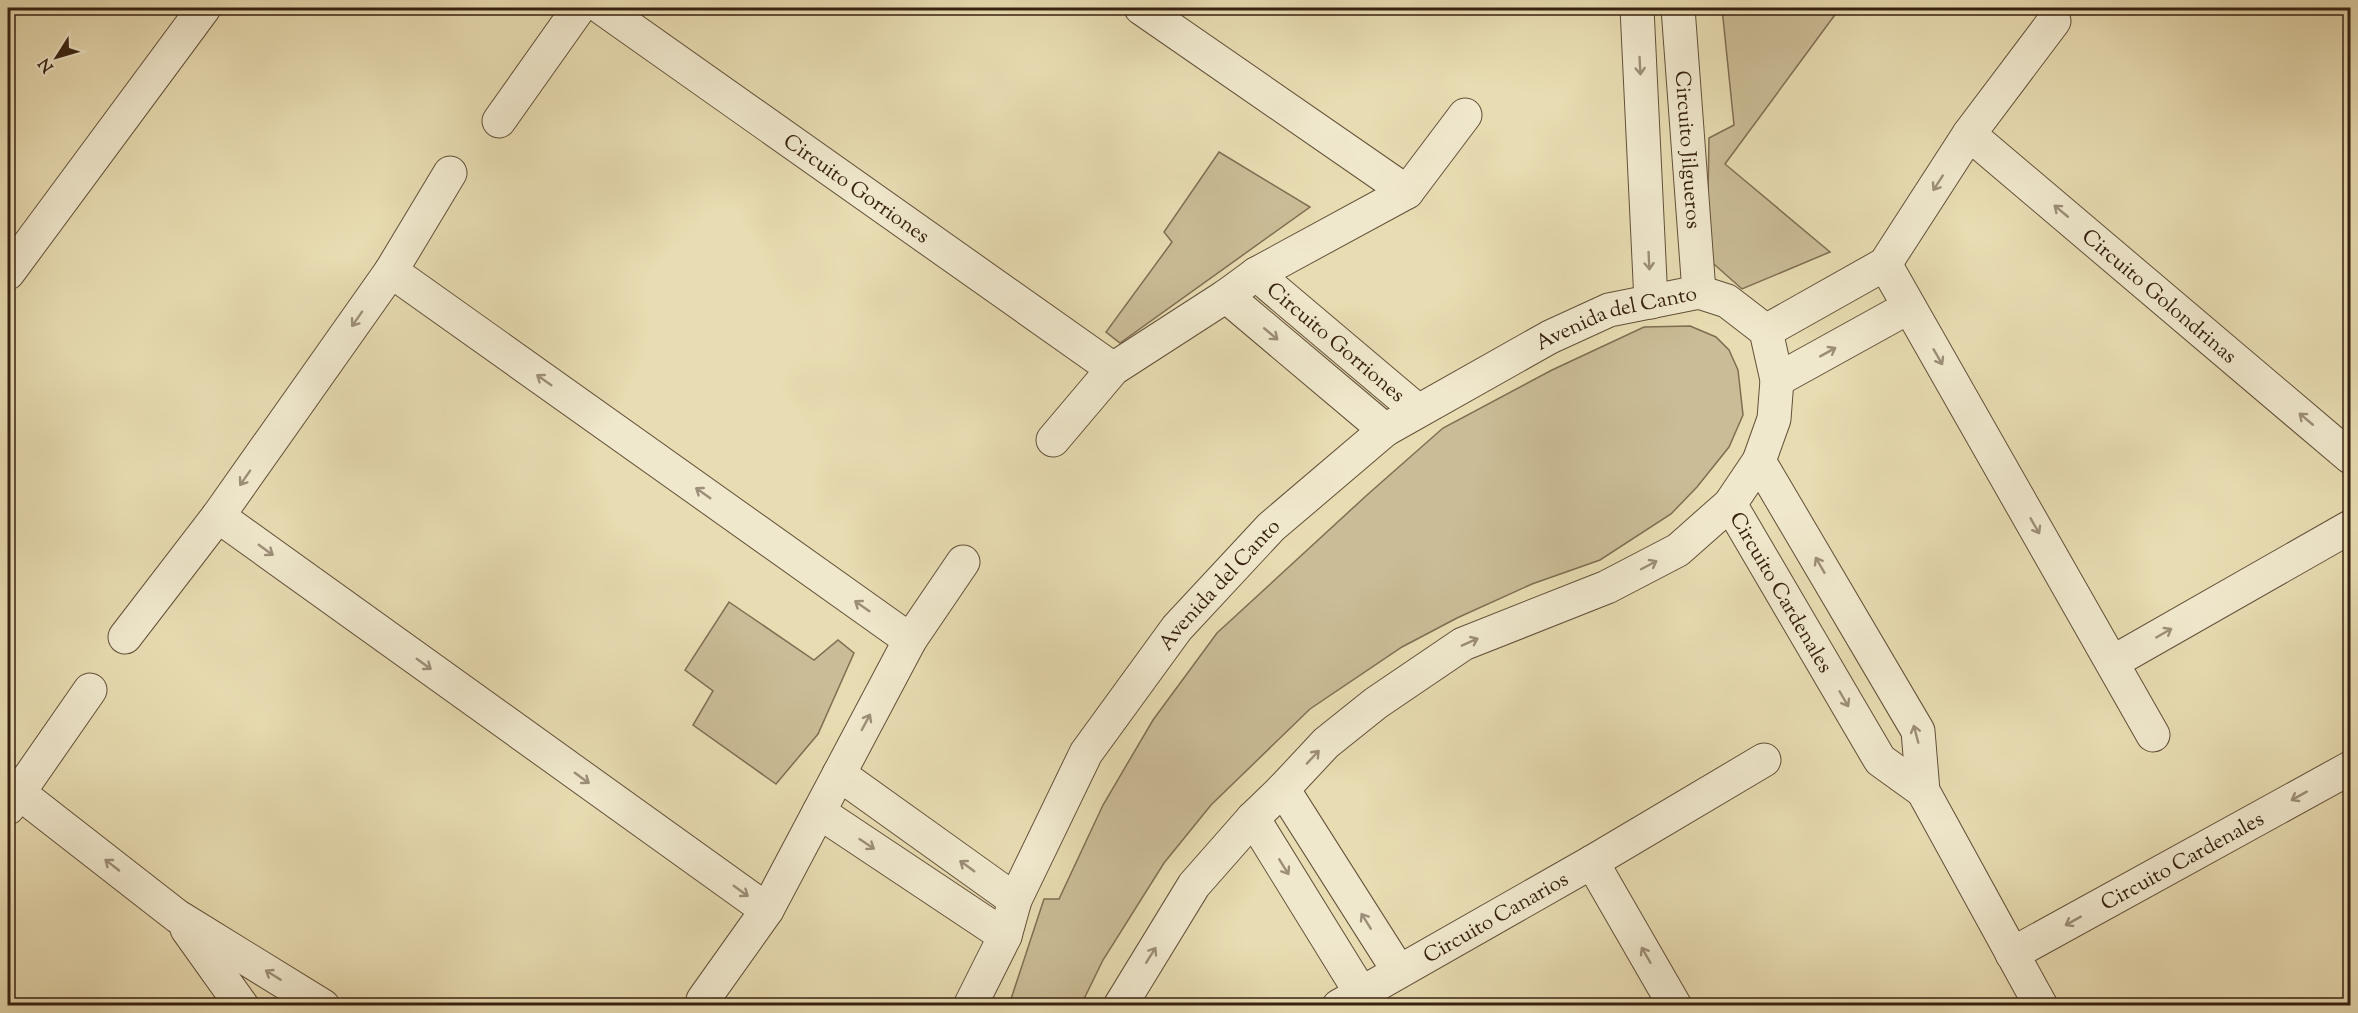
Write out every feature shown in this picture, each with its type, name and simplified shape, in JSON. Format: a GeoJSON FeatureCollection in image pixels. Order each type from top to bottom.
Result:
{"type":"FeatureCollection","features":[{"type":"Feature","properties":{"kind":"street"},"geometry":{"type":"LineString","coordinates":[[8,273],[204,8]]}},
{"type":"Feature","properties":{"kind":"street"},"geometry":{"type":"LineString","coordinates":[[500,121],[579,8]]}},
{"type":"Feature","properties":{"kind":"street","name":"Circuito Gorriones"},"geometry":{"type":"LineString","coordinates":[[602,8],[1113,369]]}},
{"type":"Feature","properties":{"kind":"street"},"geometry":{"type":"LineString","coordinates":[[1142,8],[1407,192]]}},
{"type":"Feature","properties":{"kind":"street"},"geometry":{"type":"LineString","coordinates":[[1637,8],[1651,302]]}},
{"type":"Feature","properties":{"kind":"street","name":"Circuito Jilgueros"},"geometry":{"type":"LineString","coordinates":[[1678,8],[1699,292]]}},
{"type":"Feature","properties":{"kind":"street"},"geometry":{"type":"LineString","coordinates":[[1120,1005],[1194,885],[1253,818],[1326,743],[1376,704],[1463,644],[1607,587],[1678,550],[1730,504],[1759,461],[1774,419],[1777,380],[1766,331],[1885,264],[1970,134],[2054,21]]}},
{"type":"Feature","properties":{"kind":"street","name":"Circuito Gorriones"},"geometry":{"type":"LineString","coordinates":[[1053,440],[1113,369],[1256,274],[1407,192],[1465,115]]}},
{"type":"Feature","properties":{"kind":"street","name":"Circuito Golondrinas"},"geometry":{"type":"LineString","coordinates":[[1970,134],[2350,456]]}},
{"type":"Feature","properties":{"kind":"street"},"geometry":{"type":"LineString","coordinates":[[125,637],[218,516],[391,271],[450,173]]}},
{"type":"Feature","properties":{"kind":"street"},"geometry":{"type":"LineString","coordinates":[[1885,264],[2114,662],[2153,735]]}},
{"type":"Feature","properties":{"kind":"street"},"geometry":{"type":"LineString","coordinates":[[391,271],[910,640]]}},
{"type":"Feature","properties":{"kind":"street","name":"Circuito Gorriones"},"geometry":{"type":"LineString","coordinates":[[1256,274],[1417,410]]}},
{"type":"Feature","properties":{"kind":"street","name":"Avenida del Canto"},"geometry":{"type":"LineString","coordinates":[[970,1005],[1005,936],[1015,900],[1086,753],[1177,628],[1272,527],[1385,430],[1550,337],[1609,310],[1699,292],[1727,301],[1766,331]]}},
{"type":"Feature","properties":{"kind":"street","name":"Circuito Gorriones"},"geometry":{"type":"LineString","coordinates":[[1226,296],[1385,430]]}},
{"type":"Feature","properties":{"kind":"street"},"geometry":{"type":"LineString","coordinates":[[1777,380],[1909,307]]}},
{"type":"Feature","properties":{"kind":"street","name":"Circuito Cardenales"},"geometry":{"type":"LineString","coordinates":[[1759,461],[1918,731],[1923,791],[2041,1005]]}},
{"type":"Feature","properties":{"kind":"street","name":"Circuito Cardenales"},"geometry":{"type":"LineString","coordinates":[[1730,504],[1880,760],[1923,791]]}},
{"type":"Feature","properties":{"kind":"street"},"geometry":{"type":"LineString","coordinates":[[218,516],[767,910]]}},
{"type":"Feature","properties":{"kind":"street"},"geometry":{"type":"LineString","coordinates":[[2114,662],[2350,526]]}},
{"type":"Feature","properties":{"kind":"street"},"geometry":{"type":"LineString","coordinates":[[703,1000],[767,910],[910,640],[963,562]]}},
{"type":"Feature","properties":{"kind":"street"},"geometry":{"type":"LineString","coordinates":[[90,690],[13,800],[177,916],[322,1005]]}},
{"type":"Feature","properties":{"kind":"street","name":"Circuito Canarios"},"geometry":{"type":"LineString","coordinates":[[1253,818],[1350,999],[1592,862],[1764,760]]}},
{"type":"Feature","properties":{"kind":"street","name":"Circuito Cardenales"},"geometry":{"type":"LineString","coordinates":[[2012,954],[2350,768]]}},
{"type":"Feature","properties":{"kind":"street"},"geometry":{"type":"LineString","coordinates":[[839,774],[1015,900]]}},
{"type":"Feature","properties":{"kind":"street","name":"Circuito Canarios"},"geometry":{"type":"LineString","coordinates":[[1283,789],[1398,970]]}},
{"type":"Feature","properties":{"kind":"street"},"geometry":{"type":"LineString","coordinates":[[819,812],[1005,936]]}},
{"type":"Feature","properties":{"kind":"street","name":"Circuito Canarios"},"geometry":{"type":"LineString","coordinates":[[1592,862],[1675,1005]]}},
{"type":"Feature","properties":{"kind":"street"},"geometry":{"type":"LineString","coordinates":[[177,916],[242,1005]]}},
{"type":"Feature","properties":{"kind":"shaded area"},"geometry":{"type":"Polygon","coordinates":[[[1722,8],[1840,8],[1725,164],[1830,252],[1742,289],[1707,258],[1709,138],[1734,125],[1722,8]]]}},
{"type":"Feature","properties":{"kind":"shaded area"},"geometry":{"type":"Polygon","coordinates":[[[1219,152],[1310,207],[1120,343],[1106,332],[1172,242],[1164,232],[1219,152]]]}},
{"type":"Feature","properties":{"kind":"shaded area"},"geometry":{"type":"Polygon","coordinates":[[[1690,326],[1716,337],[1729,350],[1738,370],[1743,415],[1729,447],[1697,487],[1671,514],[1600,560],[1532,584],[1457,618],[1402,647],[1310,709],[1211,805],[1164,863],[1103,960],[1081,1005],[1009,1005],[1044,899],[1059,899],[1103,805],[1153,720],[1217,633],[1443,428],[1552,370],[1644,327],[1690,326]]]}},
{"type":"Feature","properties":{"kind":"shaded area"},"geometry":{"type":"Polygon","coordinates":[[[729,602],[814,660],[838,640],[854,653],[818,734],[776,784],[693,725],[713,691],[685,670],[729,602]]]}}]}
